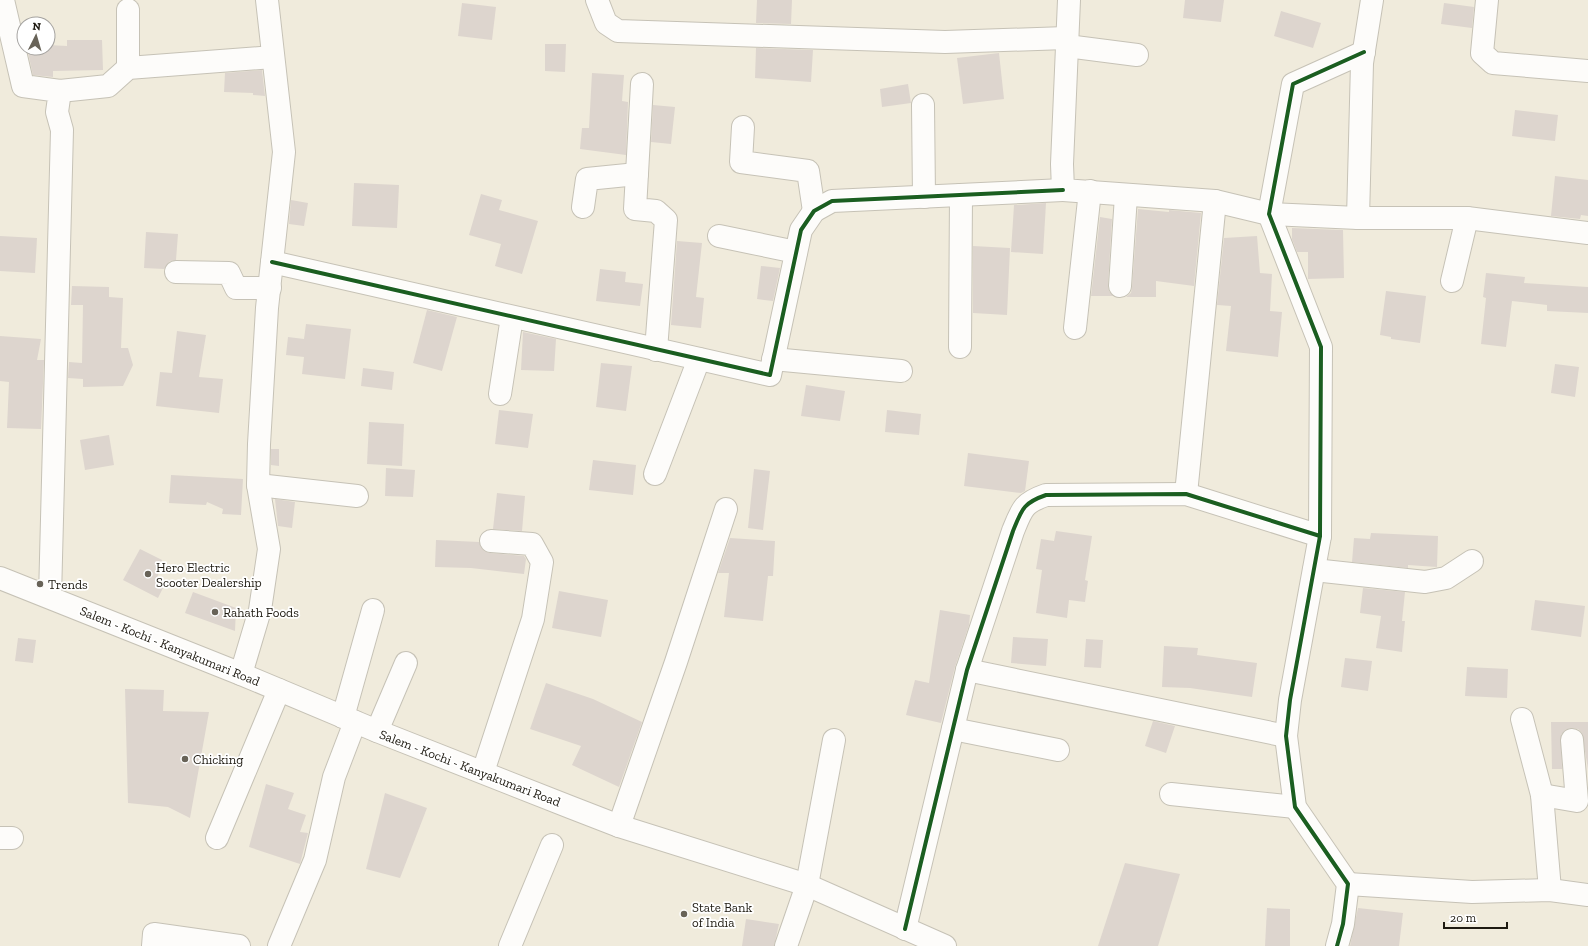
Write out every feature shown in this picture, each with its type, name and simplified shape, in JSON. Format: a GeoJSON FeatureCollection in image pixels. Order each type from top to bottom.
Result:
{"type":"FeatureCollection","features":[{"type":"Feature","properties":{"kind":"street"},"geometry":{"type":"LineString","coordinates":[[3,0],[23,86],[60,91],[108,86],[128,68],[273,57]]}},
{"type":"Feature","properties":{"kind":"street"},"geometry":{"type":"LineString","coordinates":[[241,674],[260,610],[269,550],[258,485],[259,444],[272,262],[284,152],[267,0]]}},
{"type":"Feature","properties":{"kind":"street"},"geometry":{"type":"LineString","coordinates":[[597,0],[606,23],[618,31],[945,42],[1067,42],[1137,55]]}},
{"type":"Feature","properties":{"kind":"street"},"geometry":{"type":"LineString","coordinates":[[1063,190],[1062,164],[1069,0]]}},
{"type":"Feature","properties":{"kind":"street"},"geometry":{"type":"LineString","coordinates":[[1358,218],[1364,52],[1372,0]]}},
{"type":"Feature","properties":{"kind":"street"},"geometry":{"type":"LineString","coordinates":[[1487,0],[1482,53],[1493,63],[1588,71]]}},
{"type":"Feature","properties":{"kind":"street"},"geometry":{"type":"LineString","coordinates":[[128,10],[128,68]]}},
{"type":"Feature","properties":{"kind":"street"},"geometry":{"type":"LineString","coordinates":[[1337,946],[1343,924],[1348,884],[1295,806],[1286,736],[1290,700],[1320,536],[1321,347],[1269,214],[1293,84],[1364,52]]}},
{"type":"Feature","properties":{"kind":"street"},"geometry":{"type":"LineString","coordinates":[[642,84],[635,209],[656,211],[666,220],[656,350]]}},
{"type":"Feature","properties":{"kind":"street"},"geometry":{"type":"LineString","coordinates":[[50,598],[62,130],[57,112],[60,91]]}},
{"type":"Feature","properties":{"kind":"street"},"geometry":{"type":"LineString","coordinates":[[923,105],[924,197]]}},
{"type":"Feature","properties":{"kind":"street"},"geometry":{"type":"LineString","coordinates":[[743,127],[741,162],[808,171],[814,210]]}},
{"type":"Feature","properties":{"kind":"street"},"geometry":{"type":"LineString","coordinates":[[583,208],[587,180],[636,174]]}},
{"type":"Feature","properties":{"kind":"street"},"geometry":{"type":"LineString","coordinates":[[272,262],[770,375],[801,230],[814,210],[832,201],[1063,190],[1090,191],[1126,196],[1215,201],[1269,214],[1358,218],[1467,218],[1588,233]]}},
{"type":"Feature","properties":{"kind":"street"},"geometry":{"type":"LineString","coordinates":[[1075,328],[1090,191]]}},
{"type":"Feature","properties":{"kind":"street"},"geometry":{"type":"LineString","coordinates":[[960,347],[961,195]]}},
{"type":"Feature","properties":{"kind":"street"},"geometry":{"type":"LineString","coordinates":[[1120,286],[1126,196]]}},
{"type":"Feature","properties":{"kind":"street"},"geometry":{"type":"LineString","coordinates":[[1186,494],[1215,201]]}},
{"type":"Feature","properties":{"kind":"street"},"geometry":{"type":"LineString","coordinates":[[1452,281],[1467,218]]}},
{"type":"Feature","properties":{"kind":"street"},"geometry":{"type":"LineString","coordinates":[[719,236],[796,252]]}},
{"type":"Feature","properties":{"kind":"street"},"geometry":{"type":"LineString","coordinates":[[176,272],[229,273],[236,288],[270,288]]}},
{"type":"Feature","properties":{"kind":"street"},"geometry":{"type":"LineString","coordinates":[[500,394],[512,317]]}},
{"type":"Feature","properties":{"kind":"street"},"geometry":{"type":"LineString","coordinates":[[654,474],[699,359]]}},
{"type":"Feature","properties":{"kind":"street"},"geometry":{"type":"LineString","coordinates":[[773,359],[901,371]]}},
{"type":"Feature","properties":{"kind":"street"},"geometry":{"type":"LineString","coordinates":[[258,485],[357,496]]}},
{"type":"Feature","properties":{"kind":"street"},"geometry":{"type":"LineString","coordinates":[[905,929],[966,670],[1013,531],[1020,513],[1030,500],[1046,495],[1186,494],[1320,536]]}},
{"type":"Feature","properties":{"kind":"street"},"geometry":{"type":"LineString","coordinates":[[619,826],[676,662],[726,509]]}},
{"type":"Feature","properties":{"kind":"street"},"geometry":{"type":"LineString","coordinates":[[483,772],[533,619],[542,562],[532,544],[491,541]]}},
{"type":"Feature","properties":{"kind":"street"},"geometry":{"type":"LineString","coordinates":[[1314,570],[1424,582],[1446,578],[1472,561]]}},
{"type":"Feature","properties":{"kind":"street","name":"Salem - Kochi - Kanyakumari Road"},"geometry":{"type":"LineString","coordinates":[[0,578],[241,674],[349,720],[619,826],[808,885],[945,946]]}},
{"type":"Feature","properties":{"kind":"street"},"geometry":{"type":"LineString","coordinates":[[279,946],[316,860],[373,610]]}},
{"type":"Feature","properties":{"kind":"street"},"geometry":{"type":"LineString","coordinates":[[377,731],[406,663]]}},
{"type":"Feature","properties":{"kind":"street"},"geometry":{"type":"LineString","coordinates":[[966,670],[1286,736]]}},
{"type":"Feature","properties":{"kind":"street"},"geometry":{"type":"LineString","coordinates":[[217,838],[279,690]]}},
{"type":"Feature","properties":{"kind":"street"},"geometry":{"type":"LineString","coordinates":[[1522,719],[1542,795],[1550,890]]}},
{"type":"Feature","properties":{"kind":"street"},"geometry":{"type":"LineString","coordinates":[[953,729],[1058,750]]}},
{"type":"Feature","properties":{"kind":"street"},"geometry":{"type":"LineString","coordinates":[[786,946],[808,885],[834,740]]}},
{"type":"Feature","properties":{"kind":"street"},"geometry":{"type":"LineString","coordinates":[[1542,795],[1577,801],[1572,740]]}},
{"type":"Feature","properties":{"kind":"street"},"geometry":{"type":"LineString","coordinates":[[1172,794],[1295,806]]}},
{"type":"Feature","properties":{"kind":"street"},"geometry":{"type":"LineString","coordinates":[[510,946],[552,845]]}},
{"type":"Feature","properties":{"kind":"street"},"geometry":{"type":"LineString","coordinates":[[1348,884],[1472,892],[1550,890],[1588,895]]}},
{"type":"Feature","properties":{"kind":"street"},"geometry":{"type":"LineString","coordinates":[[153,946],[154,934],[239,946]]}},
{"type":"Feature","properties":{"kind":"building"},"geometry":{"type":"Polygon","coordinates":[[[757,0],[792,0],[791,24],[756,23],[757,0]]]}},
{"type":"Feature","properties":{"kind":"building"},"geometry":{"type":"Polygon","coordinates":[[[1185,0],[1224,0],[1221,22],[1183,18],[1185,0]]]}},
{"type":"Feature","properties":{"kind":"building"},"geometry":{"type":"Polygon","coordinates":[[[462,3],[496,7],[492,40],[458,36],[462,3]]]}},
{"type":"Feature","properties":{"kind":"building"},"geometry":{"type":"Polygon","coordinates":[[[1444,3],[1474,7],[1472,28],[1441,24],[1444,3]]]}},
{"type":"Feature","properties":{"kind":"building"},"geometry":{"type":"Polygon","coordinates":[[[1281,11],[1321,23],[1313,48],[1274,36],[1281,11]]]}},
{"type":"Feature","properties":{"kind":"building"},"geometry":{"type":"Polygon","coordinates":[[[67,40],[102,40],[103,70],[53,71],[53,77],[33,75],[29,56],[56,56],[56,45],[67,46],[67,40]]]}},
{"type":"Feature","properties":{"kind":"building"},"geometry":{"type":"Polygon","coordinates":[[[545,44],[566,44],[565,72],[545,71],[545,44]]]}},
{"type":"Feature","properties":{"kind":"building"},"geometry":{"type":"Polygon","coordinates":[[[756,48],[813,50],[811,82],[755,78],[756,48]]]}},
{"type":"Feature","properties":{"kind":"building"},"geometry":{"type":"Polygon","coordinates":[[[999,53],[1004,99],[963,104],[957,58],[999,53]]]}},
{"type":"Feature","properties":{"kind":"building"},"geometry":{"type":"Polygon","coordinates":[[[262,70],[265,96],[253,95],[253,93],[224,92],[225,73],[262,70]]]}},
{"type":"Feature","properties":{"kind":"building"},"geometry":{"type":"Polygon","coordinates":[[[592,73],[624,75],[622,101],[628,102],[626,155],[580,149],[582,128],[589,128],[592,73]]]}},
{"type":"Feature","properties":{"kind":"building"},"geometry":{"type":"Polygon","coordinates":[[[908,84],[911,103],[882,107],[880,89],[908,84]]]}},
{"type":"Feature","properties":{"kind":"building"},"geometry":{"type":"Polygon","coordinates":[[[653,105],[675,107],[671,144],[651,142],[653,105]]]}},
{"type":"Feature","properties":{"kind":"building"},"geometry":{"type":"Polygon","coordinates":[[[1515,110],[1558,115],[1555,141],[1512,136],[1515,110]]]}},
{"type":"Feature","properties":{"kind":"building"},"geometry":{"type":"Polygon","coordinates":[[[1555,176],[1588,180],[1588,216],[1581,215],[1580,219],[1551,216],[1555,176]]]}},
{"type":"Feature","properties":{"kind":"building"},"geometry":{"type":"Polygon","coordinates":[[[354,183],[399,185],[397,228],[352,226],[354,183]]]}},
{"type":"Feature","properties":{"kind":"building"},"geometry":{"type":"Polygon","coordinates":[[[481,194],[502,200],[499,210],[538,221],[522,274],[495,266],[501,244],[469,235],[481,194]]]}},
{"type":"Feature","properties":{"kind":"building"},"geometry":{"type":"Polygon","coordinates":[[[291,200],[308,203],[304,226],[289,224],[291,200]]]}},
{"type":"Feature","properties":{"kind":"building"},"geometry":{"type":"Polygon","coordinates":[[[1046,203],[1043,254],[1011,252],[1014,205],[1046,203]]]}},
{"type":"Feature","properties":{"kind":"building"},"geometry":{"type":"Polygon","coordinates":[[[1138,209],[1201,213],[1194,286],[1156,281],[1156,297],[1126,297],[1131,293],[1132,287],[1138,209]]]}},
{"type":"Feature","properties":{"kind":"building"},"geometry":{"type":"Polygon","coordinates":[[[1100,217],[1112,219],[1108,285],[1109,291],[1113,296],[1091,296],[1100,217]]]}},
{"type":"Feature","properties":{"kind":"building"},"geometry":{"type":"Polygon","coordinates":[[[1292,228],[1343,230],[1344,278],[1308,279],[1308,252],[1297,252],[1292,239],[1292,228]]]}},
{"type":"Feature","properties":{"kind":"building"},"geometry":{"type":"Polygon","coordinates":[[[146,232],[178,234],[176,260],[170,261],[164,269],[144,268],[146,232]]]}},
{"type":"Feature","properties":{"kind":"building"},"geometry":{"type":"Polygon","coordinates":[[[0,236],[37,238],[35,273],[0,271],[0,236]]]}},
{"type":"Feature","properties":{"kind":"building"},"geometry":{"type":"Polygon","coordinates":[[[1257,236],[1260,273],[1272,274],[1270,311],[1282,312],[1278,357],[1226,351],[1231,306],[1217,305],[1224,238],[1257,236]]]}},
{"type":"Feature","properties":{"kind":"building"},"geometry":{"type":"Polygon","coordinates":[[[677,241],[702,243],[696,297],[704,298],[701,328],[671,325],[677,241]]]}},
{"type":"Feature","properties":{"kind":"building"},"geometry":{"type":"Polygon","coordinates":[[[973,246],[1010,248],[1007,315],[973,313],[973,246]]]}},
{"type":"Feature","properties":{"kind":"building"},"geometry":{"type":"Polygon","coordinates":[[[761,266],[780,268],[773,301],[757,299],[761,266]]]}},
{"type":"Feature","properties":{"kind":"building"},"geometry":{"type":"Polygon","coordinates":[[[600,269],[626,272],[625,282],[643,284],[640,306],[596,301],[600,269]]]}},
{"type":"Feature","properties":{"kind":"building"},"geometry":{"type":"Polygon","coordinates":[[[1486,273],[1525,277],[1524,283],[1588,287],[1588,313],[1547,311],[1547,305],[1512,301],[1506,347],[1481,344],[1486,298],[1483,297],[1486,273]]]}},
{"type":"Feature","properties":{"kind":"building"},"geometry":{"type":"Polygon","coordinates":[[[72,286],[109,287],[109,297],[123,298],[121,348],[128,348],[133,365],[123,386],[83,387],[83,379],[68,378],[69,362],[82,363],[83,305],[71,305],[72,286]]]}},
{"type":"Feature","properties":{"kind":"building"},"geometry":{"type":"Polygon","coordinates":[[[1386,291],[1426,296],[1420,343],[1391,339],[1391,337],[1380,335],[1386,291]]]}},
{"type":"Feature","properties":{"kind":"building"},"geometry":{"type":"Polygon","coordinates":[[[427,310],[457,317],[442,371],[413,363],[427,310]]]}},
{"type":"Feature","properties":{"kind":"building"},"geometry":{"type":"Polygon","coordinates":[[[306,324],[351,329],[345,379],[302,374],[304,357],[286,355],[288,337],[304,339],[306,324]]]}},
{"type":"Feature","properties":{"kind":"building"},"geometry":{"type":"Polygon","coordinates":[[[177,331],[206,335],[199,377],[223,379],[219,413],[156,406],[160,372],[172,373],[177,331]]]}},
{"type":"Feature","properties":{"kind":"building"},"geometry":{"type":"Polygon","coordinates":[[[523,332],[556,339],[554,371],[521,370],[523,332]]]}},
{"type":"Feature","properties":{"kind":"building"},"geometry":{"type":"Polygon","coordinates":[[[0,336],[41,339],[37,360],[44,360],[41,429],[7,428],[9,382],[0,381],[0,336]]]}},
{"type":"Feature","properties":{"kind":"building"},"geometry":{"type":"Polygon","coordinates":[[[601,363],[632,366],[626,411],[596,407],[601,363]]]}},
{"type":"Feature","properties":{"kind":"building"},"geometry":{"type":"Polygon","coordinates":[[[1555,364],[1579,367],[1575,397],[1551,393],[1555,364]]]}},
{"type":"Feature","properties":{"kind":"building"},"geometry":{"type":"Polygon","coordinates":[[[363,368],[394,372],[392,390],[361,386],[363,368]]]}},
{"type":"Feature","properties":{"kind":"building"},"geometry":{"type":"Polygon","coordinates":[[[806,385],[845,391],[840,421],[801,416],[806,385]]]}},
{"type":"Feature","properties":{"kind":"building"},"geometry":{"type":"Polygon","coordinates":[[[499,410],[533,414],[528,448],[495,444],[499,410]]]}},
{"type":"Feature","properties":{"kind":"building"},"geometry":{"type":"Polygon","coordinates":[[[887,410],[921,414],[919,435],[885,432],[887,410]]]}},
{"type":"Feature","properties":{"kind":"building"},"geometry":{"type":"Polygon","coordinates":[[[369,422],[404,424],[402,466],[367,464],[369,422]]]}},
{"type":"Feature","properties":{"kind":"building"},"geometry":{"type":"Polygon","coordinates":[[[109,435],[114,465],[85,470],[80,440],[109,435]]]}},
{"type":"Feature","properties":{"kind":"building"},"geometry":{"type":"Polygon","coordinates":[[[271,449],[279,449],[279,466],[271,465],[271,449]]]}},
{"type":"Feature","properties":{"kind":"building"},"geometry":{"type":"Polygon","coordinates":[[[968,453],[1029,461],[1025,491],[1021,493],[964,486],[968,453]]]}},
{"type":"Feature","properties":{"kind":"building"},"geometry":{"type":"Polygon","coordinates":[[[593,460],[636,465],[633,495],[589,490],[593,460]]]}},
{"type":"Feature","properties":{"kind":"building"},"geometry":{"type":"Polygon","coordinates":[[[386,468],[415,470],[413,497],[385,496],[386,468]]]}},
{"type":"Feature","properties":{"kind":"building"},"geometry":{"type":"Polygon","coordinates":[[[754,469],[770,471],[763,530],[748,528],[754,469]]]}},
{"type":"Feature","properties":{"kind":"building"},"geometry":{"type":"Polygon","coordinates":[[[171,475],[243,479],[241,515],[222,514],[223,509],[207,502],[206,505],[169,503],[171,475]]]}},
{"type":"Feature","properties":{"kind":"building"},"geometry":{"type":"Polygon","coordinates":[[[497,493],[525,496],[522,531],[493,529],[497,493]]]}},
{"type":"Feature","properties":{"kind":"building"},"geometry":{"type":"Polygon","coordinates":[[[275,499],[295,502],[292,528],[278,526],[275,499]]]}},
{"type":"Feature","properties":{"kind":"building"},"geometry":{"type":"Polygon","coordinates":[[[1056,531],[1092,536],[1085,580],[1088,581],[1085,602],[1069,600],[1067,618],[1036,613],[1042,570],[1036,569],[1041,539],[1054,541],[1056,531]]]}},
{"type":"Feature","properties":{"kind":"building"},"geometry":{"type":"Polygon","coordinates":[[[1371,533],[1438,536],[1437,567],[1408,565],[1408,568],[1352,562],[1354,538],[1370,539],[1371,533]]]}},
{"type":"Feature","properties":{"kind":"building"},"geometry":{"type":"Polygon","coordinates":[[[730,538],[775,541],[773,576],[768,576],[763,621],[724,617],[729,573],[718,573],[730,538]]]}},
{"type":"Feature","properties":{"kind":"building"},"geometry":{"type":"Polygon","coordinates":[[[436,540],[479,542],[484,551],[490,553],[524,556],[526,559],[524,574],[471,568],[435,567],[436,540]]]}},
{"type":"Feature","properties":{"kind":"building","name":"Hero Electric Scooter Dealership"},"geometry":{"type":"Polygon","coordinates":[[[140,549],[162,560],[157,579],[166,582],[158,598],[123,580],[140,549]]]}},
{"type":"Feature","properties":{"kind":"building"},"geometry":{"type":"Polygon","coordinates":[[[1363,588],[1405,592],[1402,621],[1405,621],[1402,652],[1376,648],[1381,616],[1360,613],[1363,588]]]}},
{"type":"Feature","properties":{"kind":"building"},"geometry":{"type":"Polygon","coordinates":[[[559,591],[608,600],[601,637],[552,628],[559,591]]]}},
{"type":"Feature","properties":{"kind":"building","name":"Rahath Foods"},"geometry":{"type":"Polygon","coordinates":[[[193,592],[236,608],[235,631],[185,613],[193,592]]]}},
{"type":"Feature","properties":{"kind":"building"},"geometry":{"type":"Polygon","coordinates":[[[1535,600],[1585,606],[1581,637],[1531,630],[1535,600]]]}},
{"type":"Feature","properties":{"kind":"building"},"geometry":{"type":"Polygon","coordinates":[[[940,610],[970,615],[969,625],[955,667],[941,723],[906,715],[915,680],[929,683],[940,610]]]}},
{"type":"Feature","properties":{"kind":"building"},"geometry":{"type":"Polygon","coordinates":[[[1013,637],[1048,639],[1046,666],[1011,663],[1013,637]]]}},
{"type":"Feature","properties":{"kind":"building"},"geometry":{"type":"Polygon","coordinates":[[[18,638],[36,640],[33,663],[15,661],[18,638]]]}},
{"type":"Feature","properties":{"kind":"building"},"geometry":{"type":"Polygon","coordinates":[[[1086,639],[1103,640],[1101,668],[1084,667],[1086,639]]]}},
{"type":"Feature","properties":{"kind":"building"},"geometry":{"type":"Polygon","coordinates":[[[1164,646],[1198,648],[1197,655],[1257,663],[1252,697],[1190,688],[1162,687],[1164,646]]]}},
{"type":"Feature","properties":{"kind":"building"},"geometry":{"type":"Polygon","coordinates":[[[1345,658],[1372,661],[1368,691],[1341,687],[1345,658]]]}},
{"type":"Feature","properties":{"kind":"building"},"geometry":{"type":"Polygon","coordinates":[[[1467,667],[1508,669],[1507,698],[1465,696],[1467,667]]]}},
{"type":"Feature","properties":{"kind":"building"},"geometry":{"type":"Polygon","coordinates":[[[546,683],[593,699],[642,722],[619,787],[572,765],[581,746],[530,729],[546,683]]]}},
{"type":"Feature","properties":{"kind":"building"},"geometry":{"type":"Polygon","coordinates":[[[125,689],[164,690],[163,711],[209,712],[190,818],[168,807],[128,803],[125,689]]]}},
{"type":"Feature","properties":{"kind":"building"},"geometry":{"type":"Polygon","coordinates":[[[1153,721],[1175,726],[1166,753],[1145,746],[1153,721]]]}},
{"type":"Feature","properties":{"kind":"building"},"geometry":{"type":"Polygon","coordinates":[[[1551,722],[1588,722],[1588,769],[1582,733],[1578,729],[1571,728],[1565,730],[1561,735],[1562,769],[1552,769],[1551,722]]]}},
{"type":"Feature","properties":{"kind":"building"},"geometry":{"type":"Polygon","coordinates":[[[266,784],[294,793],[288,809],[306,815],[300,832],[308,833],[300,864],[249,847],[266,784]]]}},
{"type":"Feature","properties":{"kind":"building"},"geometry":{"type":"Polygon","coordinates":[[[385,793],[427,808],[400,878],[366,869],[385,793]]]}},
{"type":"Feature","properties":{"kind":"building"},"geometry":{"type":"Polygon","coordinates":[[[1125,863],[1180,874],[1158,946],[1098,946],[1125,863]]]}},
{"type":"Feature","properties":{"kind":"building"},"geometry":{"type":"Polygon","coordinates":[[[1267,908],[1290,909],[1290,946],[1265,946],[1267,908]]]}},
{"type":"Feature","properties":{"kind":"building"},"geometry":{"type":"Polygon","coordinates":[[[1358,908],[1403,913],[1399,946],[1350,946],[1358,908]]]}},
{"type":"Feature","properties":{"kind":"building"},"geometry":{"type":"Polygon","coordinates":[[[746,919],[779,924],[774,946],[742,946],[746,919]]]}},
{"type":"Feature","properties":{"kind":"cycle path"},"geometry":{"type":"LineString","coordinates":[[1337,946],[1343,924],[1348,884],[1295,807],[1286,736],[1290,700],[1320,536],[1321,347],[1269,214],[1293,84],[1364,52]]}},
{"type":"Feature","properties":{"kind":"cycle path"},"geometry":{"type":"LineString","coordinates":[[272,262],[770,375],[801,230],[814,211],[832,201],[1063,190]]}},
{"type":"Feature","properties":{"kind":"cycle path"},"geometry":{"type":"LineString","coordinates":[[905,929],[967,670],[1013,531],[1021,512],[1028,504],[1046,495],[1186,494],[1320,536]]}},
{"type":"Feature","properties":{"kind":"place","name":"Hero Electric Scooter Dealership"},"geometry":{"type":"Point","coordinates":[148,574]}},
{"type":"Feature","properties":{"kind":"place","name":"Trends"},"geometry":{"type":"Point","coordinates":[40,584]}},
{"type":"Feature","properties":{"kind":"place","name":"Rahath Foods"},"geometry":{"type":"Point","coordinates":[215,612]}},
{"type":"Feature","properties":{"kind":"place","name":"Chicking"},"geometry":{"type":"Point","coordinates":[185,759]}},
{"type":"Feature","properties":{"kind":"place","name":"State Bank of India"},"geometry":{"type":"Point","coordinates":[684,914]}}]}
